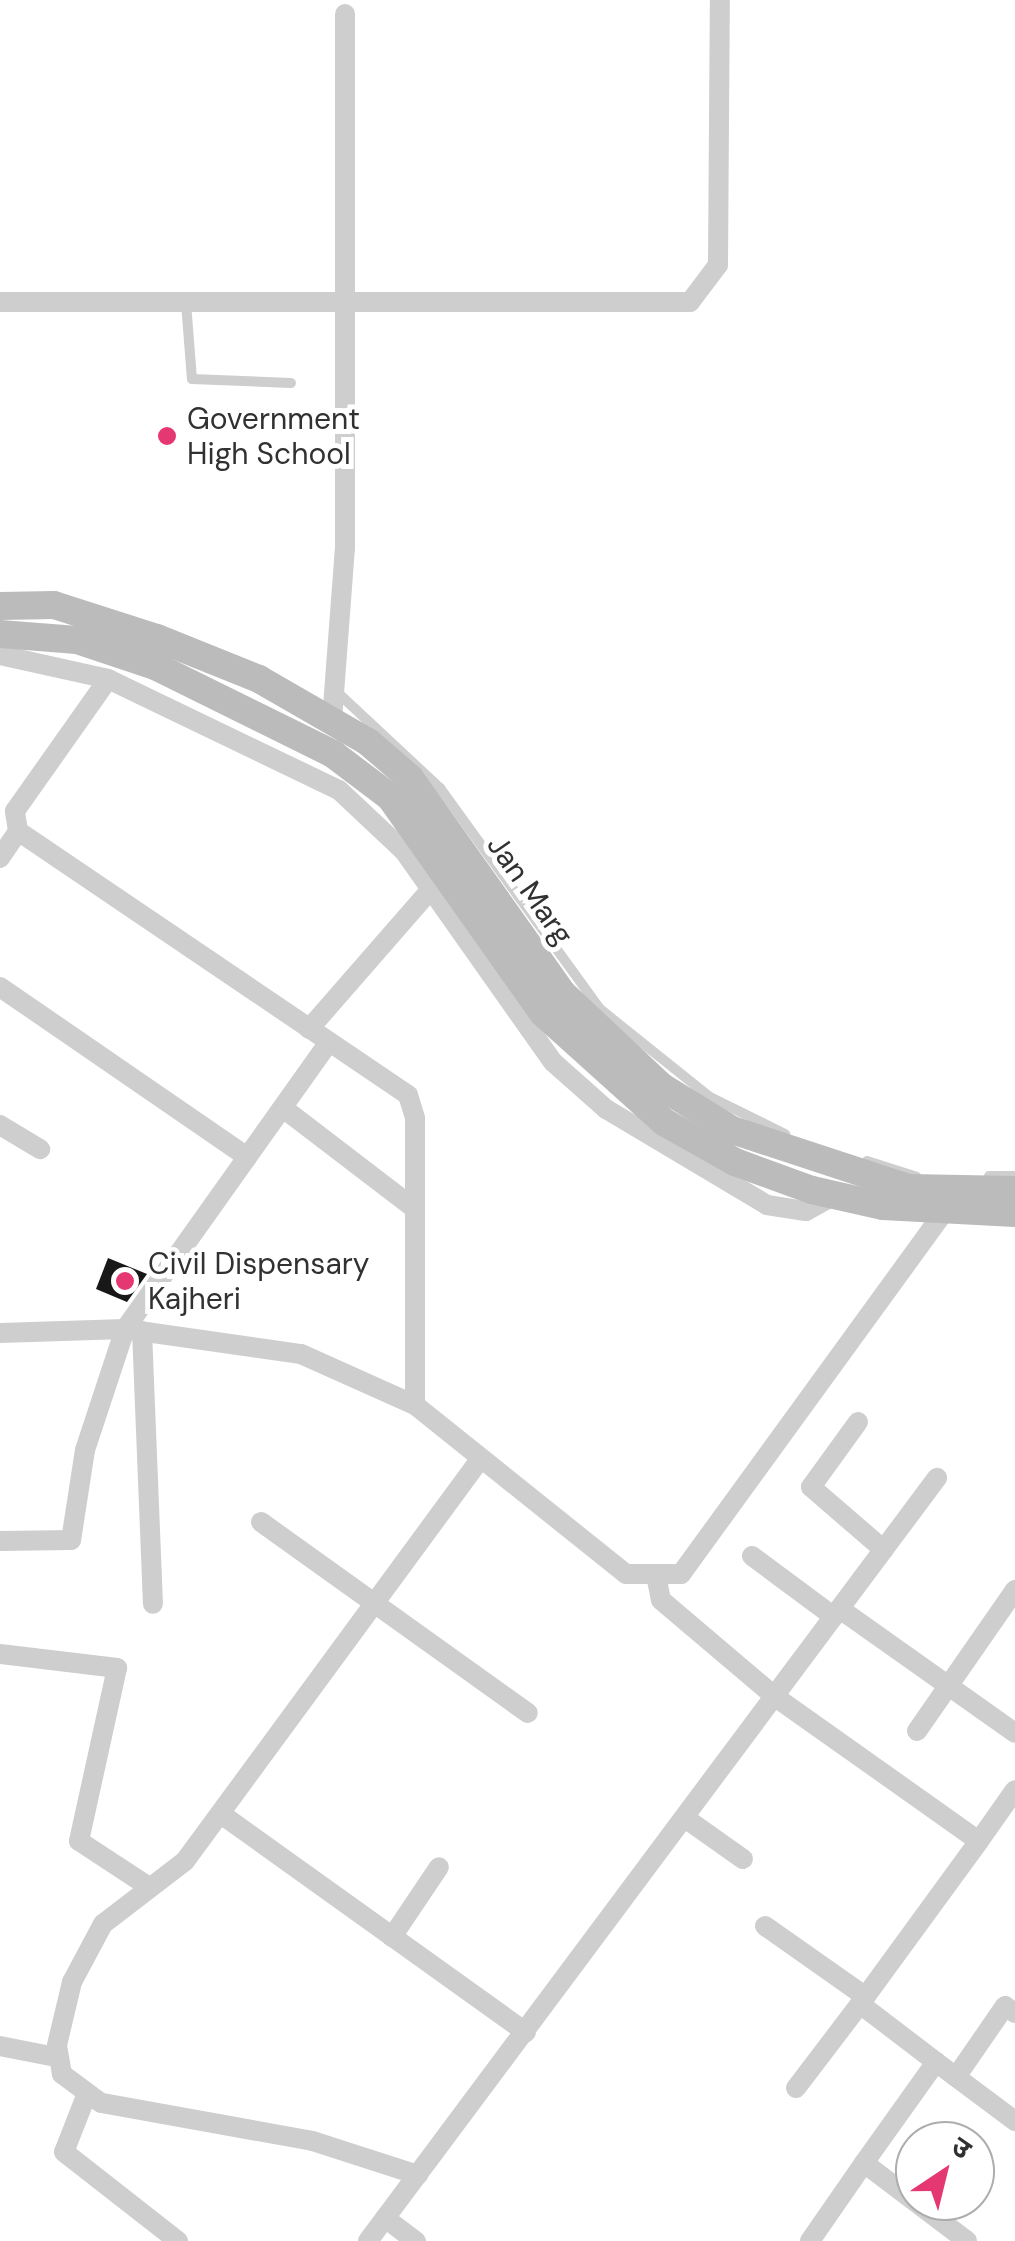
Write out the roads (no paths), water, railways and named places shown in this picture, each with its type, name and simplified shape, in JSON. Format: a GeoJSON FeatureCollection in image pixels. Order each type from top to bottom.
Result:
{"type":"FeatureCollection","features":[{"type":"Feature","properties":{"kind":"main road","name":"Jan Marg"},"geometry":{"type":"LineString","coordinates":[[0,606],[54,605],[157,638],[334,706],[410,778],[564,994],[662,1086],[732,1130],[824,1166],[908,1188],[954,1192],[1015,1212]]}},
{"type":"Feature","properties":{"kind":"main road","name":"Jan Marg"},"geometry":{"type":"LineString","coordinates":[[0,634],[76,640],[155,666],[333,754],[390,796],[440,879],[542,1012],[604,1075],[735,1162],[836,1195],[1015,1190]]}},
{"type":"Feature","properties":{"kind":"street"},"geometry":{"type":"LineString","coordinates":[[0,302],[655,306],[702,293],[719,252],[720,0]]}},
{"type":"Feature","properties":{"kind":"street"},"geometry":{"type":"LineString","coordinates":[[334,706],[345,14]]}},
{"type":"Feature","properties":{"kind":"street"},"geometry":{"type":"LineString","coordinates":[[0,655],[108,679],[339,790],[440,879],[309,1029]]}},
{"type":"Feature","properties":{"kind":"street"},"geometry":{"type":"LineString","coordinates":[[0,858],[18,830],[15,811],[108,679]]}},
{"type":"Feature","properties":{"kind":"street"},"geometry":{"type":"LineString","coordinates":[[18,830],[329,1042],[414,1105],[415,1405]]}},
{"type":"Feature","properties":{"kind":"street"},"geometry":{"type":"LineString","coordinates":[[0,987],[247,1157]]}},
{"type":"Feature","properties":{"kind":"street"},"geometry":{"type":"LineString","coordinates":[[0,1541],[71,1540],[85,1450],[133,1330],[247,1157],[329,1042]]}},
{"type":"Feature","properties":{"kind":"street"},"geometry":{"type":"LineString","coordinates":[[282,1108],[415,1208]]}},
{"type":"Feature","properties":{"kind":"street"},"geometry":{"type":"LineString","coordinates":[[0,1124],[40,1149]]}},
{"type":"Feature","properties":{"kind":"street"},"geometry":{"type":"LineString","coordinates":[[0,1334],[133,1330],[301,1354],[415,1405],[626,1574],[656,1580],[681,1574],[954,1192]]}},
{"type":"Feature","properties":{"kind":"street"},"geometry":{"type":"LineString","coordinates":[[133,1330],[153,1604]]}},
{"type":"Feature","properties":{"kind":"street"},"geometry":{"type":"LineString","coordinates":[[858,1422],[811,1487],[884,1550]]}},
{"type":"Feature","properties":{"kind":"street"},"geometry":{"type":"LineString","coordinates":[[56,2057],[88,1949],[146,1884],[185,1861],[480,1460]]}},
{"type":"Feature","properties":{"kind":"street"},"geometry":{"type":"LineString","coordinates":[[368,2241],[937,1478]]}},
{"type":"Feature","properties":{"kind":"street"},"geometry":{"type":"LineString","coordinates":[[262,1522],[528,1713]]}},
{"type":"Feature","properties":{"kind":"street"},"geometry":{"type":"LineString","coordinates":[[752,1556],[1015,1733]]}},
{"type":"Feature","properties":{"kind":"street"},"geometry":{"type":"LineString","coordinates":[[656,1580],[660,1600],[774,1696],[978,1841]]}},
{"type":"Feature","properties":{"kind":"street"},"geometry":{"type":"LineString","coordinates":[[917,1731],[1015,1590]]}},
{"type":"Feature","properties":{"kind":"street"},"geometry":{"type":"LineString","coordinates":[[0,1654],[117,1668],[79,1841],[146,1884]]}},
{"type":"Feature","properties":{"kind":"street"},"geometry":{"type":"LineString","coordinates":[[796,2088],[1015,1790]]}},
{"type":"Feature","properties":{"kind":"street"},"geometry":{"type":"LineString","coordinates":[[221,1814],[526,2032]]}},
{"type":"Feature","properties":{"kind":"street"},"geometry":{"type":"LineString","coordinates":[[685,1818],[744,1860]]}},
{"type":"Feature","properties":{"kind":"street"},"geometry":{"type":"LineString","coordinates":[[392,1937],[439,1866]]}},
{"type":"Feature","properties":{"kind":"street"},"geometry":{"type":"LineString","coordinates":[[765,1926],[1015,2121]]}},
{"type":"Feature","properties":{"kind":"street"},"geometry":{"type":"LineString","coordinates":[[956,2076],[1012,2004]]}},
{"type":"Feature","properties":{"kind":"street"},"geometry":{"type":"LineString","coordinates":[[0,2046],[56,2057],[86,2096],[149,2118],[313,2141],[418,2175]]}},
{"type":"Feature","properties":{"kind":"street"},"geometry":{"type":"LineString","coordinates":[[810,2241],[936,2062]]}},
{"type":"Feature","properties":{"kind":"street"},"geometry":{"type":"LineString","coordinates":[[86,2096],[64,2152],[178,2241]]}},
{"type":"Feature","properties":{"kind":"street"},"geometry":{"type":"LineString","coordinates":[[864,2162],[967,2241]]}},
{"type":"Feature","properties":{"kind":"street"},"geometry":{"type":"LineString","coordinates":[[386,2218],[416,2241]]}},
{"type":"Feature","properties":{"kind":"lane"},"geometry":{"type":"LineString","coordinates":[[186,304],[192,378],[290,383]]}},
{"type":"Feature","properties":{"kind":"lane"},"geometry":{"type":"LineString","coordinates":[[954,1192],[1015,1176]]}},
{"type":"Feature","properties":{"kind":"place","name":"Government High School"},"geometry":{"type":"Point","coordinates":[167,436]}},
{"type":"Feature","properties":{"kind":"place","name":"Civil Dispensary Kajheri"},"geometry":{"type":"Point","coordinates":[125,1281]}}]}
